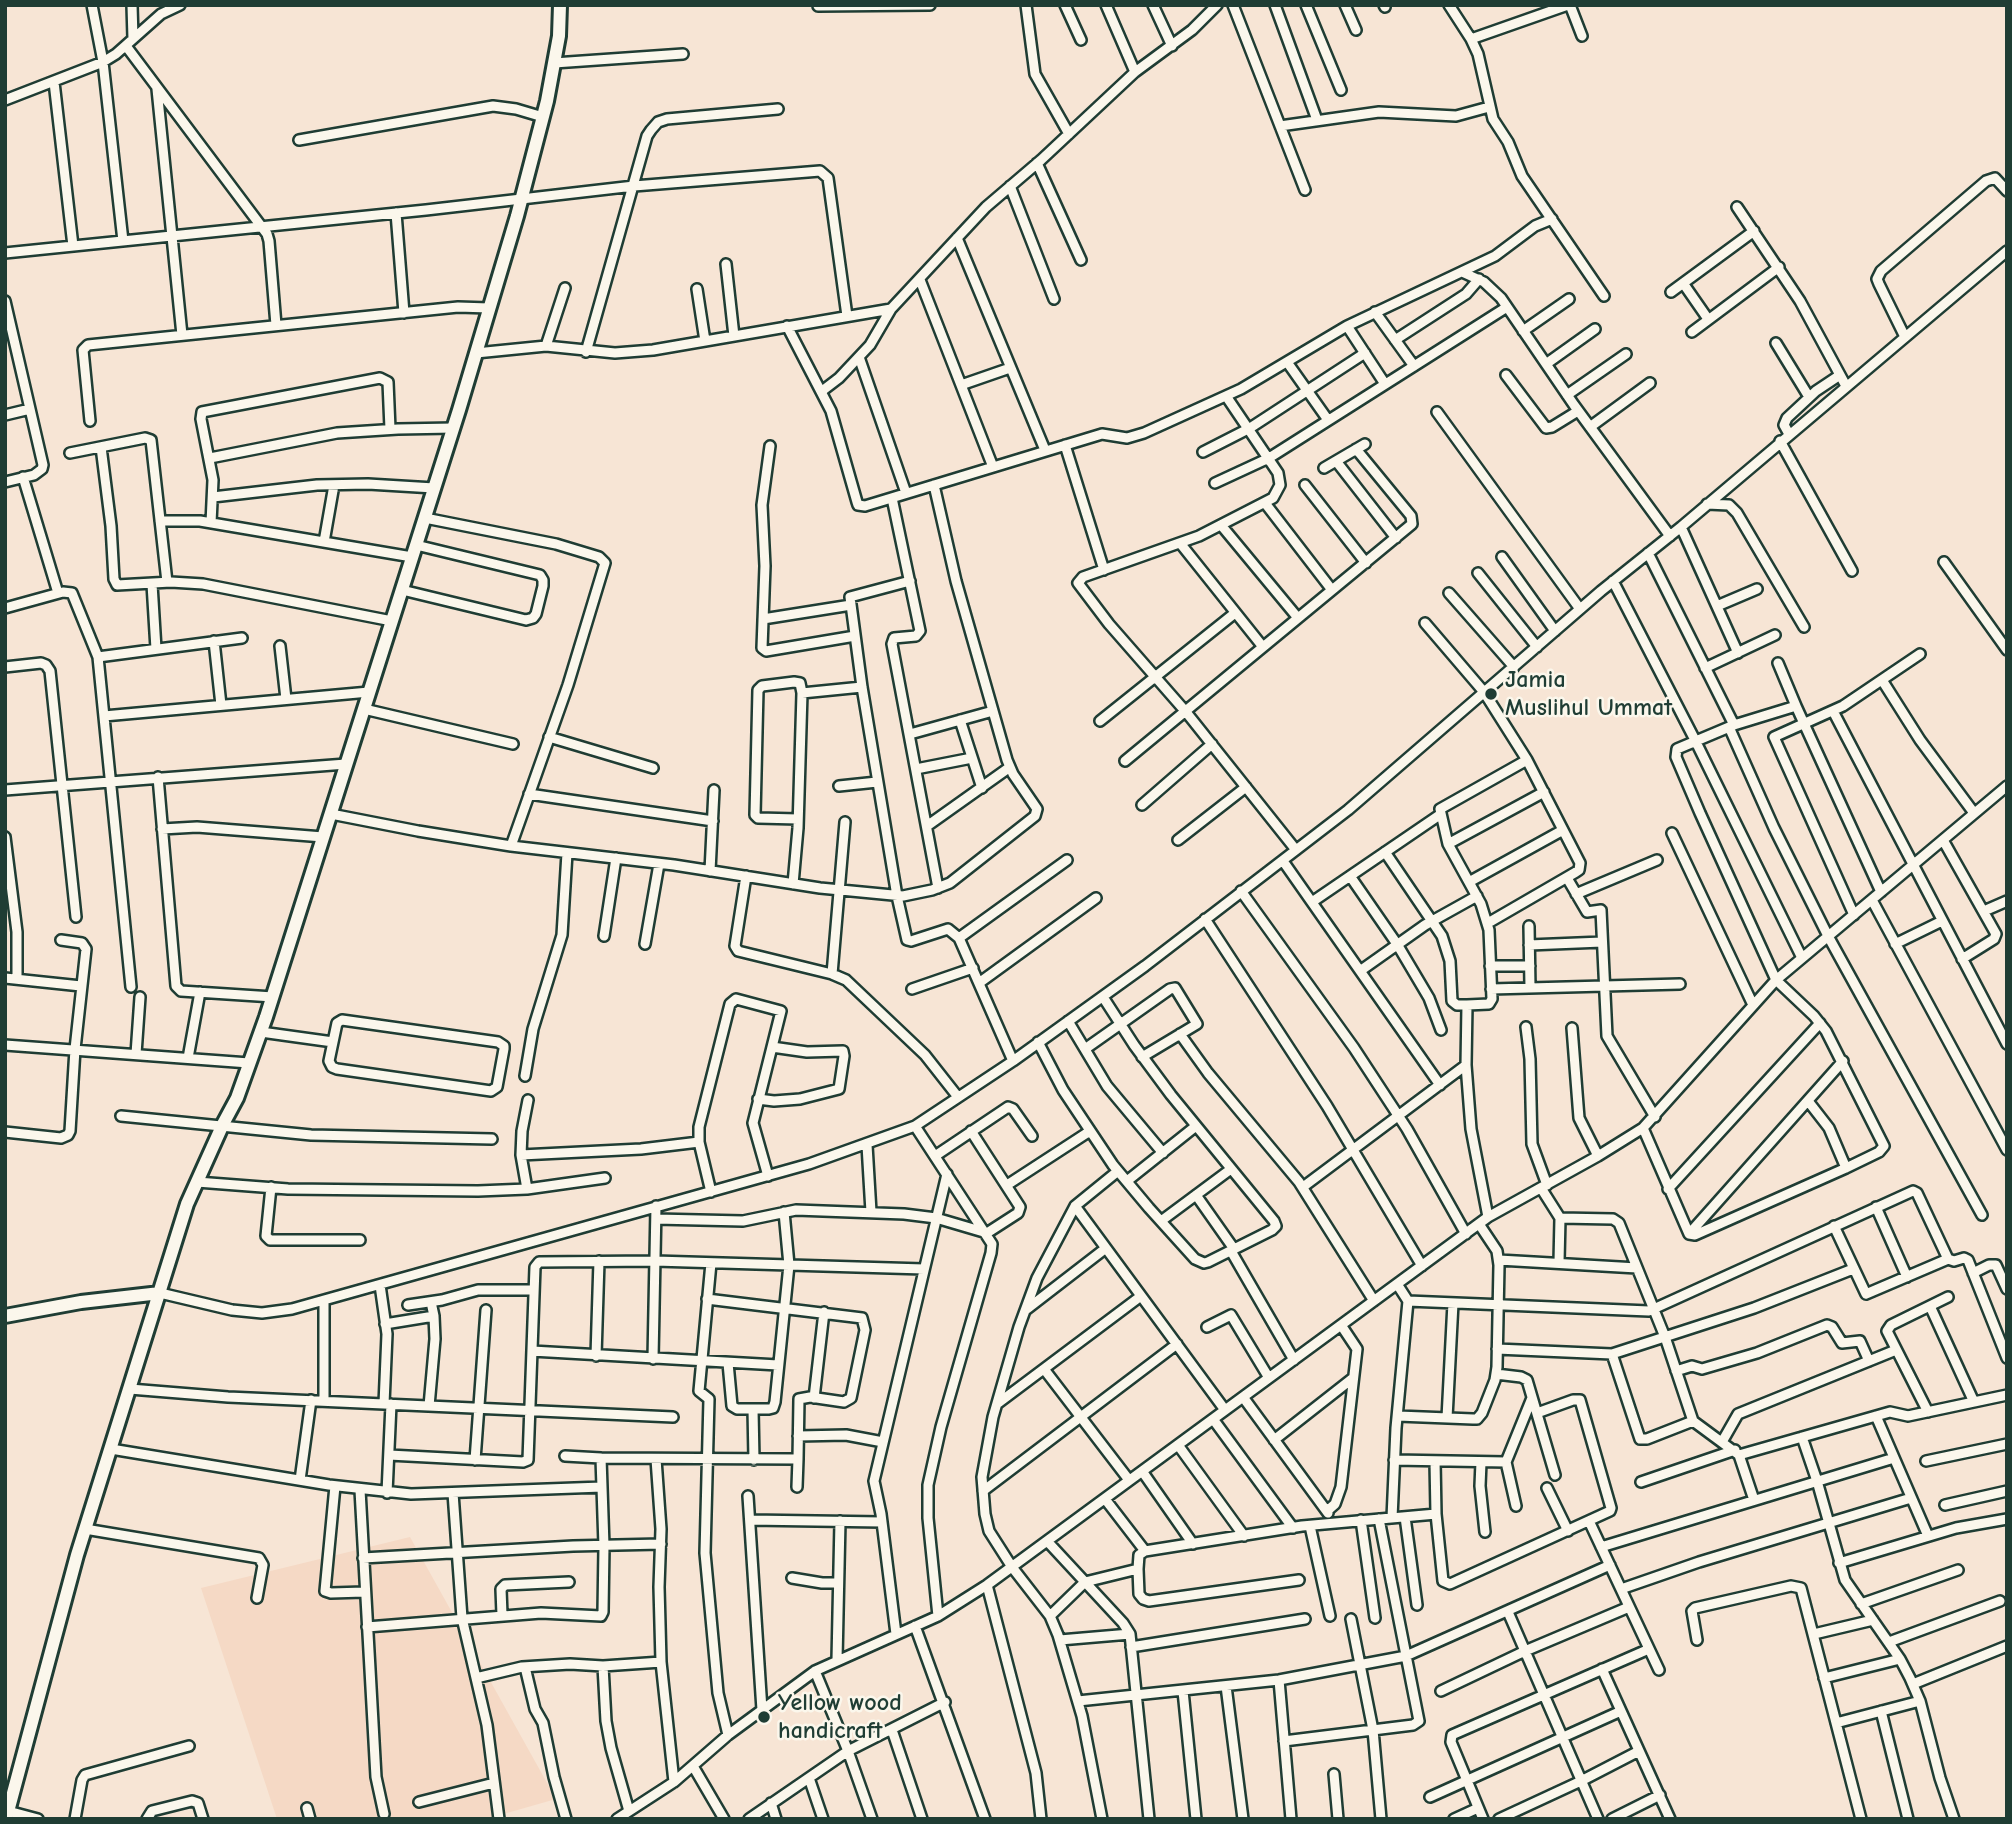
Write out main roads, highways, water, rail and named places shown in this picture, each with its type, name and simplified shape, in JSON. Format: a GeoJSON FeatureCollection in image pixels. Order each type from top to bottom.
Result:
{"type":"FeatureCollection","features":[{"type":"Feature","properties":{"kind":"place","name":"Jamia Muslihul Ummat"},"geometry":{"type":"Point","coordinates":[1491,694]}},
{"type":"Feature","properties":{"kind":"place","name":"Yellow wood handicraft"},"geometry":{"type":"Point","coordinates":[764,1717]}}]}
